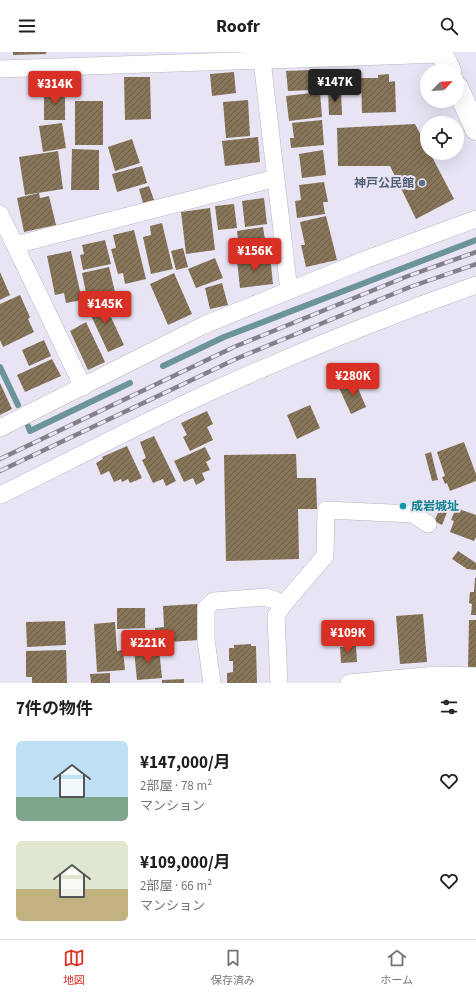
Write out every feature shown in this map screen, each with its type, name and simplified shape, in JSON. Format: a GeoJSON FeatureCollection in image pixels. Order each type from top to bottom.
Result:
{"type":"FeatureCollection","features":[{"type":"Feature","properties":{"kind":"street"},"geometry":{"type":"LineString","coordinates":[[0,69],[262,60],[444,59]]}},
{"type":"Feature","properties":{"kind":"street"},"geometry":{"type":"LineString","coordinates":[[262,60],[289,291]]}},
{"type":"Feature","properties":{"kind":"street"},"geometry":{"type":"LineString","coordinates":[[464,102],[476,129]]}},
{"type":"Feature","properties":{"kind":"street"},"geometry":{"type":"LineString","coordinates":[[15,245],[276,178]]}},
{"type":"Feature","properties":{"kind":"street"},"geometry":{"type":"LineString","coordinates":[[0,214],[83,386]]}},
{"type":"Feature","properties":{"kind":"street"},"geometry":{"type":"LineString","coordinates":[[0,428],[204,325],[367,259],[476,219]]}},
{"type":"Feature","properties":{"kind":"street"},"geometry":{"type":"LineString","coordinates":[[0,495],[209,393],[414,307],[476,285]]}},
{"type":"Feature","properties":{"kind":"street"},"geometry":{"type":"LineString","coordinates":[[279,683],[276,616],[283,605],[325,556],[326,510],[414,514],[428,524]]}},
{"type":"Feature","properties":{"kind":"street"},"geometry":{"type":"LineString","coordinates":[[212,683],[206,640],[206,608],[214,601],[264,597],[275,600],[283,605]]}},
{"type":"Feature","properties":{"kind":"street"},"geometry":{"type":"LineString","coordinates":[[349,683],[436,675],[476,676]]}},
{"type":"Feature","properties":{"kind":"building"},"geometry":{"type":"Polygon","coordinates":[[[13,52],[46,52],[46,54],[13,55],[13,52]]]}},
{"type":"Feature","properties":{"kind":"building"},"geometry":{"type":"Polygon","coordinates":[[[310,70],[312,90],[288,91],[286,71],[310,70]]]}},
{"type":"Feature","properties":{"kind":"building"},"geometry":{"type":"Polygon","coordinates":[[[234,72],[236,93],[212,96],[210,74],[234,72]]]}},
{"type":"Feature","properties":{"kind":"building"},"geometry":{"type":"Polygon","coordinates":[[[389,74],[389,82],[395,81],[396,112],[362,113],[361,78],[378,78],[378,75],[389,74]]]}},
{"type":"Feature","properties":{"kind":"building"},"geometry":{"type":"Polygon","coordinates":[[[124,77],[150,77],[151,119],[125,120],[124,77]]]}},
{"type":"Feature","properties":{"kind":"building"},"geometry":{"type":"Polygon","coordinates":[[[65,90],[65,120],[44,120],[44,91],[65,90]]]}},
{"type":"Feature","properties":{"kind":"building"},"geometry":{"type":"Polygon","coordinates":[[[341,90],[342,115],[329,115],[328,91],[341,90]]]}},
{"type":"Feature","properties":{"kind":"building"},"geometry":{"type":"Polygon","coordinates":[[[320,92],[322,117],[289,121],[286,96],[320,92]]]}},
{"type":"Feature","properties":{"kind":"building"},"geometry":{"type":"Polygon","coordinates":[[[248,100],[250,136],[226,138],[223,102],[248,100]]]}},
{"type":"Feature","properties":{"kind":"building"},"geometry":{"type":"Polygon","coordinates":[[[75,101],[103,101],[103,145],[75,145],[75,101]]]}},
{"type":"Feature","properties":{"kind":"building"},"geometry":{"type":"Polygon","coordinates":[[[322,120],[324,145],[291,148],[290,138],[294,138],[292,123],[322,120]]]}},
{"type":"Feature","properties":{"kind":"building"},"geometry":{"type":"Polygon","coordinates":[[[62,123],[66,148],[43,152],[39,126],[62,123]]]}},
{"type":"Feature","properties":{"kind":"building","name":"神戸公民館"},"geometry":{"type":"Polygon","coordinates":[[[415,124],[420,134],[420,160],[434,160],[454,199],[416,219],[390,166],[338,166],[337,128],[415,124]]]}},
{"type":"Feature","properties":{"kind":"building"},"geometry":{"type":"Polygon","coordinates":[[[258,137],[260,162],[225,166],[222,141],[258,137]]]}},
{"type":"Feature","properties":{"kind":"building"},"geometry":{"type":"Polygon","coordinates":[[[132,139],[140,163],[115,171],[108,147],[132,139]]]}},
{"type":"Feature","properties":{"kind":"building"},"geometry":{"type":"Polygon","coordinates":[[[72,149],[99,150],[99,190],[71,190],[72,149]]]}},
{"type":"Feature","properties":{"kind":"building"},"geometry":{"type":"Polygon","coordinates":[[[323,150],[326,175],[302,178],[299,154],[323,150]]]}},
{"type":"Feature","properties":{"kind":"building"},"geometry":{"type":"Polygon","coordinates":[[[58,151],[63,189],[25,195],[19,157],[58,151]]]}},
{"type":"Feature","properties":{"kind":"building"},"geometry":{"type":"Polygon","coordinates":[[[142,166],[147,183],[117,192],[112,174],[142,166]]]}},
{"type":"Feature","properties":{"kind":"building"},"geometry":{"type":"Polygon","coordinates":[[[324,182],[328,202],[323,202],[325,214],[297,218],[295,201],[301,200],[299,185],[324,182]]]}},
{"type":"Feature","properties":{"kind":"building"},"geometry":{"type":"Polygon","coordinates":[[[149,186],[154,200],[143,203],[139,189],[149,186]]]}},
{"type":"Feature","properties":{"kind":"building"},"geometry":{"type":"Polygon","coordinates":[[[39,193],[40,198],[49,196],[56,225],[24,232],[17,198],[39,193]]]}},
{"type":"Feature","properties":{"kind":"building"},"geometry":{"type":"Polygon","coordinates":[[[264,198],[267,224],[245,227],[242,201],[264,198]]]}},
{"type":"Feature","properties":{"kind":"building"},"geometry":{"type":"Polygon","coordinates":[[[234,204],[237,228],[218,230],[215,206],[234,204]]]}},
{"type":"Feature","properties":{"kind":"building"},"geometry":{"type":"Polygon","coordinates":[[[210,208],[215,250],[186,254],[181,212],[210,208]]]}},
{"type":"Feature","properties":{"kind":"building"},"geometry":{"type":"Polygon","coordinates":[[[326,216],[337,260],[306,267],[301,245],[305,245],[300,222],[326,216]]]}},
{"type":"Feature","properties":{"kind":"building"},"geometry":{"type":"Polygon","coordinates":[[[162,223],[173,269],[151,274],[143,237],[151,235],[150,226],[162,223]]]}},
{"type":"Feature","properties":{"kind":"building"},"geometry":{"type":"Polygon","coordinates":[[[263,227],[267,253],[247,255],[247,250],[239,251],[237,231],[263,227]]]}},
{"type":"Feature","properties":{"kind":"building"},"geometry":{"type":"Polygon","coordinates":[[[134,230],[146,279],[125,284],[123,273],[118,274],[111,249],[116,248],[113,235],[134,230]]]}},
{"type":"Feature","properties":{"kind":"building"},"geometry":{"type":"Polygon","coordinates":[[[105,240],[111,264],[83,270],[80,255],[84,254],[82,245],[105,240]]]}},
{"type":"Feature","properties":{"kind":"building"},"geometry":{"type":"Polygon","coordinates":[[[183,248],[188,267],[176,270],[171,251],[183,248]]]}},
{"type":"Feature","properties":{"kind":"building"},"geometry":{"type":"Polygon","coordinates":[[[71,251],[82,300],[66,303],[64,293],[55,295],[47,256],[71,251]]]}},
{"type":"Feature","properties":{"kind":"building"},"geometry":{"type":"Polygon","coordinates":[[[270,255],[273,284],[240,288],[237,260],[270,255]]]}},
{"type":"Feature","properties":{"kind":"building"},"geometry":{"type":"Polygon","coordinates":[[[215,258],[223,278],[196,288],[188,269],[215,258]]]}},
{"type":"Feature","properties":{"kind":"building"},"geometry":{"type":"Polygon","coordinates":[[[109,267],[115,292],[87,298],[82,273],[109,267]]]}},
{"type":"Feature","properties":{"kind":"building"},"geometry":{"type":"Polygon","coordinates":[[[0,272],[10,295],[0,300],[0,272]]]}},
{"type":"Feature","properties":{"kind":"building"},"geometry":{"type":"Polygon","coordinates":[[[174,273],[192,314],[168,325],[150,284],[174,273]]]}},
{"type":"Feature","properties":{"kind":"building"},"geometry":{"type":"Polygon","coordinates":[[[222,283],[228,305],[210,309],[205,288],[222,283]]]}},
{"type":"Feature","properties":{"kind":"building"},"geometry":{"type":"Polygon","coordinates":[[[20,295],[30,317],[28,319],[34,332],[3,347],[0,340],[0,304],[20,295]]]}},
{"type":"Feature","properties":{"kind":"building"},"geometry":{"type":"Polygon","coordinates":[[[102,298],[124,345],[108,352],[86,305],[102,298]]]}},
{"type":"Feature","properties":{"kind":"building"},"geometry":{"type":"Polygon","coordinates":[[[86,322],[105,362],[88,370],[70,331],[86,322]]]}},
{"type":"Feature","properties":{"kind":"building"},"geometry":{"type":"Polygon","coordinates":[[[44,340],[51,356],[29,366],[22,350],[44,340]]]}},
{"type":"Feature","properties":{"kind":"building"},"geometry":{"type":"Polygon","coordinates":[[[52,359],[61,376],[25,392],[17,375],[52,359]]]}},
{"type":"Feature","properties":{"kind":"building"},"geometry":{"type":"Polygon","coordinates":[[[355,381],[366,407],[351,414],[339,388],[355,381]]]}},
{"type":"Feature","properties":{"kind":"building"},"geometry":{"type":"Polygon","coordinates":[[[0,383],[12,409],[0,415],[0,383]]]}},
{"type":"Feature","properties":{"kind":"building"},"geometry":{"type":"Polygon","coordinates":[[[310,405],[320,428],[297,439],[287,415],[310,405]]]}},
{"type":"Feature","properties":{"kind":"building"},"geometry":{"type":"Polygon","coordinates":[[[207,411],[213,424],[207,427],[213,440],[190,451],[183,437],[187,435],[181,423],[207,411]]]}},
{"type":"Feature","properties":{"kind":"building"},"geometry":{"type":"Polygon","coordinates":[[[154,436],[176,481],[166,486],[163,479],[153,483],[142,460],[146,458],[140,442],[154,436]]]}},
{"type":"Feature","properties":{"kind":"building"},"geometry":{"type":"Polygon","coordinates":[[[464,442],[476,474],[476,481],[450,491],[447,483],[445,484],[442,477],[445,476],[437,452],[464,442]]]}},
{"type":"Feature","properties":{"kind":"building"},"geometry":{"type":"Polygon","coordinates":[[[127,446],[142,478],[130,483],[128,479],[122,482],[121,479],[114,482],[109,471],[101,475],[96,463],[103,459],[102,457],[127,446]]]}},
{"type":"Feature","properties":{"kind":"building"},"geometry":{"type":"Polygon","coordinates":[[[205,447],[211,459],[206,462],[210,470],[202,473],[205,480],[196,485],[193,478],[184,482],[174,461],[205,447]]]}},
{"type":"Feature","properties":{"kind":"building"},"geometry":{"type":"Polygon","coordinates":[[[431,452],[438,480],[432,481],[425,454],[431,452]]]}},
{"type":"Feature","properties":{"kind":"building"},"geometry":{"type":"Polygon","coordinates":[[[296,454],[297,478],[316,478],[317,509],[298,509],[299,559],[226,561],[224,455],[296,454]]]}},
{"type":"Feature","properties":{"kind":"building"},"geometry":{"type":"Polygon","coordinates":[[[441,507],[448,510],[442,525],[434,521],[441,507]]]}},
{"type":"Feature","properties":{"kind":"building"},"geometry":{"type":"Polygon","coordinates":[[[456,508],[476,515],[476,537],[474,541],[450,532],[454,521],[451,520],[456,508]]]}},
{"type":"Feature","properties":{"kind":"building"},"geometry":{"type":"Polygon","coordinates":[[[458,551],[476,563],[476,570],[467,569],[452,559],[458,551]]]}},
{"type":"Feature","properties":{"kind":"building"},"geometry":{"type":"Polygon","coordinates":[[[475,578],[476,615],[471,615],[472,604],[469,603],[470,592],[474,592],[475,578]]]}},
{"type":"Feature","properties":{"kind":"building"},"geometry":{"type":"Polygon","coordinates":[[[197,604],[199,640],[155,643],[155,628],[164,627],[163,606],[197,604]]]}},
{"type":"Feature","properties":{"kind":"building"},"geometry":{"type":"Polygon","coordinates":[[[117,608],[145,608],[145,628],[117,629],[117,608]]]}},
{"type":"Feature","properties":{"kind":"building"},"geometry":{"type":"Polygon","coordinates":[[[423,614],[427,662],[400,664],[396,616],[423,614]]]}},
{"type":"Feature","properties":{"kind":"building"},"geometry":{"type":"Polygon","coordinates":[[[469,620],[476,620],[476,668],[468,668],[469,620]]]}},
{"type":"Feature","properties":{"kind":"building"},"geometry":{"type":"Polygon","coordinates":[[[65,621],[66,645],[27,647],[26,622],[65,621]]]}},
{"type":"Feature","properties":{"kind":"building"},"geometry":{"type":"Polygon","coordinates":[[[115,622],[117,651],[123,650],[125,670],[97,672],[94,624],[115,622]]]}},
{"type":"Feature","properties":{"kind":"building"},"geometry":{"type":"Polygon","coordinates":[[[251,644],[251,646],[256,646],[257,683],[227,683],[227,673],[233,672],[233,661],[229,661],[229,648],[234,648],[234,645],[251,644]]]}},
{"type":"Feature","properties":{"kind":"building"},"geometry":{"type":"Polygon","coordinates":[[[356,646],[357,662],[341,663],[340,647],[356,646]]]}},
{"type":"Feature","properties":{"kind":"building"},"geometry":{"type":"Polygon","coordinates":[[[159,648],[162,678],[137,680],[134,650],[159,648]]]}},
{"type":"Feature","properties":{"kind":"building"},"geometry":{"type":"Polygon","coordinates":[[[66,650],[67,683],[32,683],[32,677],[26,677],[26,651],[66,650]]]}},
{"type":"Feature","properties":{"kind":"building"},"geometry":{"type":"Polygon","coordinates":[[[110,673],[110,683],[91,683],[90,674],[110,673]]]}},
{"type":"Feature","properties":{"kind":"building"},"geometry":{"type":"Polygon","coordinates":[[[184,679],[184,683],[162,683],[162,680],[184,679]]]}},
{"type":"Feature","properties":{"kind":"waterway"},"geometry":{"type":"LineString","coordinates":[[163,366],[224,337],[476,240]]}},
{"type":"Feature","properties":{"kind":"waterway"},"geometry":{"type":"LineString","coordinates":[[0,367],[18,405]]}},
{"type":"Feature","properties":{"kind":"waterway"},"geometry":{"type":"LineString","coordinates":[[28,426],[30,431],[130,383]]}},
{"type":"Feature","properties":{"kind":"railway"},"geometry":{"type":"LineString","coordinates":[[0,459],[234,347],[408,276],[476,252]]}},
{"type":"Feature","properties":{"kind":"railway"},"geometry":{"type":"LineString","coordinates":[[0,471],[238,358],[410,287],[476,264]]}},
{"type":"Feature","properties":{"kind":"place","name":"神戸公民館"},"geometry":{"type":"Point","coordinates":[422,183]}},
{"type":"Feature","properties":{"kind":"place","name":"成岩城址"},"geometry":{"type":"Point","coordinates":[403,506]}}]}
